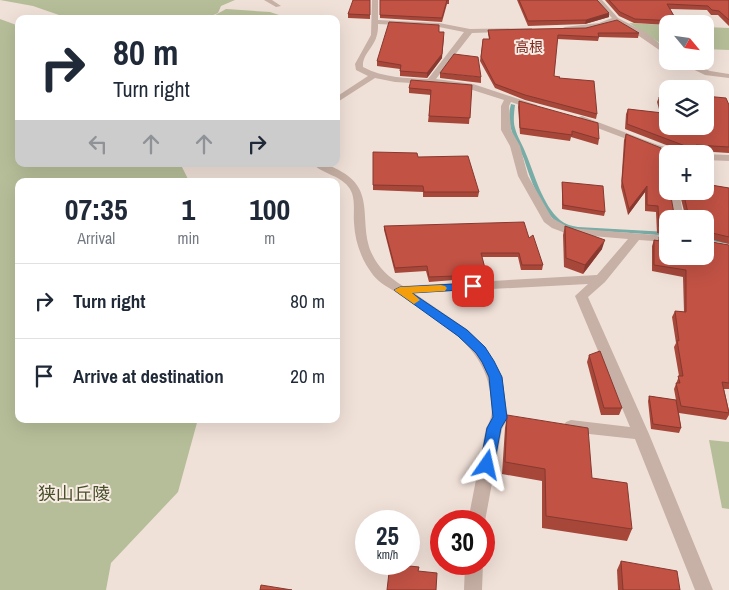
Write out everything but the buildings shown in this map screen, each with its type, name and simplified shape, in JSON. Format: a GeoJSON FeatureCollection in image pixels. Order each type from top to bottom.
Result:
{"type":"FeatureCollection","features":[{"type":"Feature","properties":{"kind":"street"},"geometry":{"type":"LineString","coordinates":[[267,0],[278,6]]}},
{"type":"Feature","properties":{"kind":"street"},"geometry":{"type":"LineString","coordinates":[[375,0],[373,40],[359,59],[359,68],[373,76],[478,87],[508,100],[546,110]]}},
{"type":"Feature","properties":{"kind":"street"},"geometry":{"type":"LineString","coordinates":[[598,0],[616,20],[642,34],[659,47]]}},
{"type":"Feature","properties":{"kind":"street"},"geometry":{"type":"LineString","coordinates":[[555,29],[600,26],[616,20]]}},
{"type":"Feature","properties":{"kind":"street"},"geometry":{"type":"LineString","coordinates":[[374,22],[439,25],[470,31],[536,29]]}},
{"type":"Feature","properties":{"kind":"street"},"geometry":{"type":"LineString","coordinates":[[431,81],[446,58],[462,41],[465,34],[470,31]]}},
{"type":"Feature","properties":{"kind":"street"},"geometry":{"type":"LineString","coordinates":[[701,70],[729,76]]}},
{"type":"Feature","properties":{"kind":"street"},"geometry":{"type":"LineString","coordinates":[[340,98],[373,76]]}},
{"type":"Feature","properties":{"kind":"street"},"geometry":{"type":"LineString","coordinates":[[508,100],[505,106],[506,130],[515,146],[523,176],[548,220],[568,231],[659,239]]}},
{"type":"Feature","properties":{"kind":"street"},"geometry":{"type":"LineString","coordinates":[[572,117],[598,124],[659,148]]}},
{"type":"Feature","properties":{"kind":"street"},"geometry":{"type":"LineString","coordinates":[[714,157],[729,158]]}},
{"type":"Feature","properties":{"kind":"street"},"geometry":{"type":"LineString","coordinates":[[325,167],[341,174],[352,184],[358,195],[360,243],[379,275],[462,333],[480,350],[495,377],[500,418],[494,428],[478,510]]}},
{"type":"Feature","properties":{"kind":"street"},"geometry":{"type":"LineString","coordinates":[[636,238],[601,279],[581,296],[641,434],[704,590]]}},
{"type":"Feature","properties":{"kind":"street"},"geometry":{"type":"LineString","coordinates":[[400,290],[601,279]]}},
{"type":"Feature","properties":{"kind":"street"},"geometry":{"type":"LineString","coordinates":[[500,418],[519,420]]}},
{"type":"Feature","properties":{"kind":"street"},"geometry":{"type":"LineString","coordinates":[[556,424],[641,434]]}},
{"type":"Feature","properties":{"kind":"street"},"geometry":{"type":"LineString","coordinates":[[473,590],[474,575]]}},
{"type":"Feature","properties":{"kind":"green space"},"geometry":{"type":"Polygon","coordinates":[[[0,0],[235,0],[221,6],[218,13],[214,15],[59,15],[33,6],[0,0]]]}},
{"type":"Feature","properties":{"kind":"green space"},"geometry":{"type":"Polygon","coordinates":[[[226,9],[270,12],[279,15],[215,15],[226,9]]]}},
{"type":"Feature","properties":{"kind":"green space","name":"狭山丘陵"},"geometry":{"type":"Polygon","coordinates":[[[0,19],[15,25],[15,167],[182,167],[188,178],[15,178],[15,423],[197,423],[178,492],[111,563],[106,590],[0,590],[0,19]]]}},
{"type":"Feature","properties":{"kind":"green space"},"geometry":{"type":"Polygon","coordinates":[[[629,23],[659,25],[659,42],[629,23]]]}},
{"type":"Feature","properties":{"kind":"green space"},"geometry":{"type":"Polygon","coordinates":[[[714,27],[729,28],[729,50],[714,49],[714,27]]]}},
{"type":"Feature","properties":{"kind":"green space"},"geometry":{"type":"Polygon","coordinates":[[[709,440],[729,442],[729,509],[722,508],[709,440]]]}},
{"type":"Feature","properties":{"kind":"waterway"},"geometry":{"type":"LineString","coordinates":[[513,105],[512,122],[515,134],[541,195],[558,221],[578,229],[659,234]]}},
{"type":"Feature","properties":{"kind":"waterway"},"geometry":{"type":"LineString","coordinates":[[714,240],[729,242]]}},
{"type":"Feature","properties":{"kind":"slow traffic"},"geometry":{"type":"LineString","coordinates":[[414,300],[400,290],[441,288]]}},
{"type":"Feature","properties":{"kind":"district","name":"高根"},"geometry":{"type":"Point","coordinates":[529,47]}},
{"type":"Feature","properties":{"kind":"route"},"geometry":{"type":"LineString","coordinates":[[473,286],[400,290],[462,333],[480,350],[488,361],[495,377],[500,418],[494,428],[487,465]]}}]}
